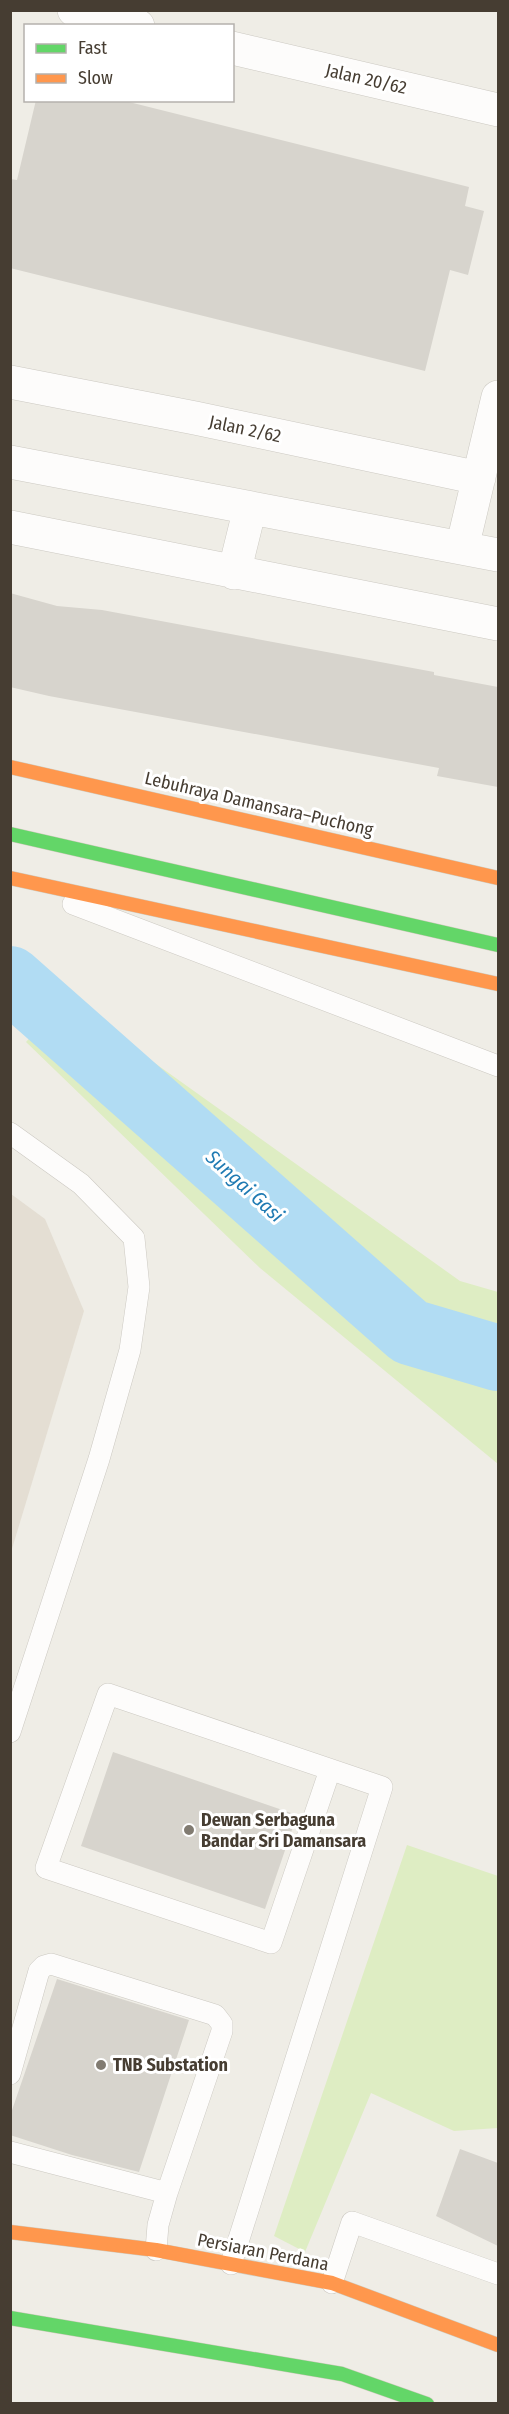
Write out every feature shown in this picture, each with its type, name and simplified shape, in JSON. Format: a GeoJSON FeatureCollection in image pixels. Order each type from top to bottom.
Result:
{"type":"FeatureCollection","features":[{"type":"Feature","properties":{"kind":"main road","name":"Lebuhraya Damansara–Puchong"},"geometry":{"type":"LineString","coordinates":[[10,767],[498,878]]}},
{"type":"Feature","properties":{"kind":"main road"},"geometry":{"type":"LineString","coordinates":[[10,834],[498,945]]}},
{"type":"Feature","properties":{"kind":"main road"},"geometry":{"type":"LineString","coordinates":[[10,879],[498,984]]}},
{"type":"Feature","properties":{"kind":"main road","name":"Persiaran Perdana"},"geometry":{"type":"LineString","coordinates":[[10,2232],[156,2250],[332,2283],[498,2345]]}},
{"type":"Feature","properties":{"kind":"main road"},"geometry":{"type":"LineString","coordinates":[[10,2318],[342,2374],[427,2403]]}},
{"type":"Feature","properties":{"kind":"street"},"geometry":{"type":"LineString","coordinates":[[74,10],[130,24]]}},
{"type":"Feature","properties":{"kind":"street","name":"Jalan 20/62"},"geometry":{"type":"LineString","coordinates":[[234,48],[498,110]]}},
{"type":"Feature","properties":{"kind":"street","name":"Jalan 2/62"},"geometry":{"type":"LineString","coordinates":[[10,382],[195,418],[479,478]]}},
{"type":"Feature","properties":{"kind":"street"},"geometry":{"type":"LineString","coordinates":[[462,549],[498,397]]}},
{"type":"Feature","properties":{"kind":"street"},"geometry":{"type":"LineString","coordinates":[[10,462],[498,555]]}},
{"type":"Feature","properties":{"kind":"street"},"geometry":{"type":"LineString","coordinates":[[234,573],[250,508]]}},
{"type":"Feature","properties":{"kind":"street"},"geometry":{"type":"LineString","coordinates":[[10,527],[498,624]]}},
{"type":"Feature","properties":{"kind":"lane"},"geometry":{"type":"LineString","coordinates":[[10,879],[498,1066]]}},
{"type":"Feature","properties":{"kind":"lane"},"geometry":{"type":"LineString","coordinates":[[10,1133],[81,1184],[134,1238],[139,1287],[130,1350],[99,1459],[10,1732]]}},
{"type":"Feature","properties":{"kind":"lane"},"geometry":{"type":"LineString","coordinates":[[231,2264],[382,1787],[108,1694],[46,1868],[271,1943],[330,1770]]}},
{"type":"Feature","properties":{"kind":"lane"},"geometry":{"type":"LineString","coordinates":[[10,2074],[39,1971],[44,1966],[51,1964],[215,2015],[222,2024],[222,2031],[167,2193],[158,2225],[156,2250]]}},
{"type":"Feature","properties":{"kind":"lane"},"geometry":{"type":"LineString","coordinates":[[10,2152],[167,2193]]}},
{"type":"Feature","properties":{"kind":"lane"},"geometry":{"type":"LineString","coordinates":[[332,2283],[352,2222],[498,2274]]}},
{"type":"Feature","properties":{"kind":"shaded area"},"geometry":{"type":"Polygon","coordinates":[[[11,1194],[45,1219],[84,1311],[11,1552],[11,1194]]]}},
{"type":"Feature","properties":{"kind":"green space"},"geometry":{"type":"Polygon","coordinates":[[[65,999],[460,1281],[498,1292],[498,1464],[260,1268],[26,1042],[65,999]]]}},
{"type":"Feature","properties":{"kind":"green space"},"geometry":{"type":"Polygon","coordinates":[[[407,1845],[498,1876],[498,2128],[454,2131],[371,2093],[305,2252],[274,2236],[407,1845]]]}},
{"type":"Feature","properties":{"kind":"building"},"geometry":{"type":"Polygon","coordinates":[[[36,102],[129,102],[469,187],[465,206],[484,211],[468,275],[450,270],[425,371],[10,268],[10,179],[17,180],[36,102]]]}},
{"type":"Feature","properties":{"kind":"building"},"geometry":{"type":"Polygon","coordinates":[[[10,593],[57,606],[102,610],[434,672],[434,675],[498,687],[498,787],[437,776],[439,768],[10,687],[10,593]]]}},
{"type":"Feature","properties":{"kind":"building","name":"Dewan Serbaguna Bandar Sri Damansara"},"geometry":{"type":"Polygon","coordinates":[[[113,1752],[297,1815],[265,1909],[81,1846],[113,1752]]]}},
{"type":"Feature","properties":{"kind":"building","name":"TNB Substation"},"geometry":{"type":"Polygon","coordinates":[[[57,1979],[189,2020],[139,2172],[72,2155],[10,2135],[10,2116],[57,1979]]]}},
{"type":"Feature","properties":{"kind":"building"},"geometry":{"type":"Polygon","coordinates":[[[460,2149],[498,2163],[498,2246],[436,2216],[460,2149]]]}},
{"type":"Feature","properties":{"kind":"waterway","name":"Sungai Gasi"},"geometry":{"type":"LineString","coordinates":[[10,979],[410,1332],[498,1358]]}},
{"type":"Feature","properties":{"kind":"traffic: fast"},"geometry":{"type":"LineString","coordinates":[[10,834],[498,945]]}},
{"type":"Feature","properties":{"kind":"traffic: fast"},"geometry":{"type":"LineString","coordinates":[[10,2318],[342,2374],[427,2404]]}},
{"type":"Feature","properties":{"kind":"traffic: slow"},"geometry":{"type":"LineString","coordinates":[[10,767],[498,878]]}},
{"type":"Feature","properties":{"kind":"traffic: slow"},"geometry":{"type":"LineString","coordinates":[[10,878],[498,984]]}},
{"type":"Feature","properties":{"kind":"traffic: slow"},"geometry":{"type":"LineString","coordinates":[[10,2232],[156,2250],[332,2283],[498,2345]]}},
{"type":"Feature","properties":{"kind":"place","name":"Dewan Serbaguna Bandar Sri Damansara"},"geometry":{"type":"Point","coordinates":[189,1830]}},
{"type":"Feature","properties":{"kind":"place","name":"TNB Substation"},"geometry":{"type":"Point","coordinates":[101,2065]}}]}
